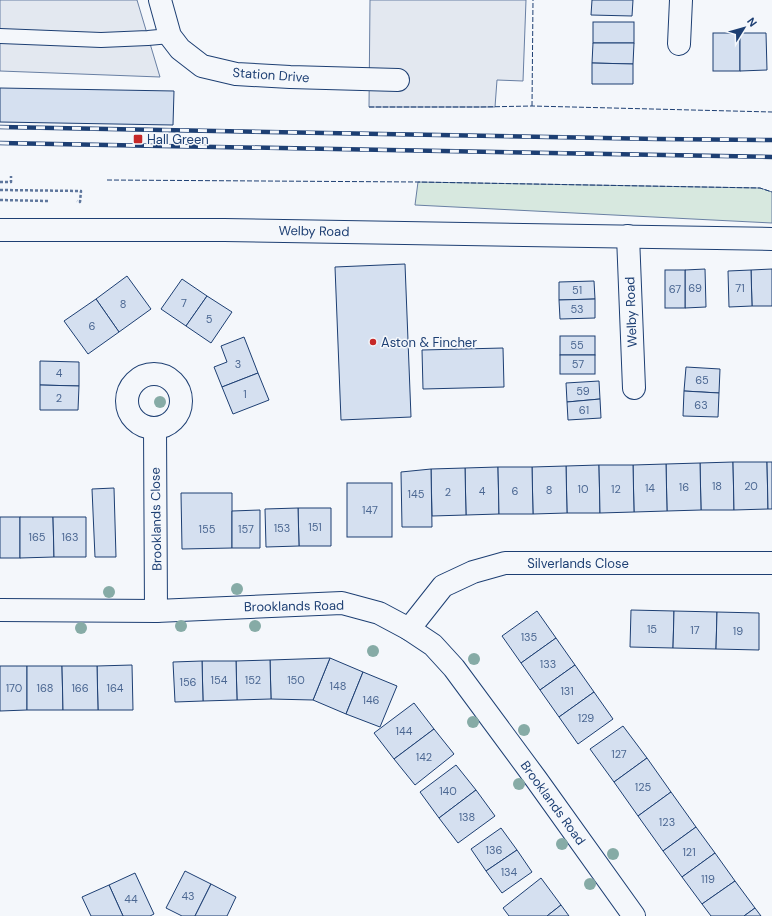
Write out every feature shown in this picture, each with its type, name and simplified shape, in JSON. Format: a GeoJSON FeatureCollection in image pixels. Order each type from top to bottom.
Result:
{"type":"FeatureCollection","features":[{"type":"Feature","properties":{"kind":"street","name":"Station Drive"},"geometry":{"type":"LineString","coordinates":[[160,0],[170,36],[180,49],[202,66],[236,74],[298,78],[398,80]]}},
{"type":"Feature","properties":{"kind":"street"},"geometry":{"type":"LineString","coordinates":[[679,44],[681,0]]}},
{"type":"Feature","properties":{"kind":"street","name":"Welby Road"},"geometry":{"type":"LineString","coordinates":[[0,230],[224,230],[772,239]]}},
{"type":"Feature","properties":{"kind":"street","name":"Welby Road"},"geometry":{"type":"LineString","coordinates":[[628,236],[634,388]]}},
{"type":"Feature","properties":{"kind":"street","name":"Brooklands Close"},"geometry":{"type":"LineString","coordinates":[[155,428],[156,610]]}},
{"type":"Feature","properties":{"kind":"street","name":"Silverlands Close"},"geometry":{"type":"LineString","coordinates":[[409,628],[443,586],[473,572],[504,563],[772,563]]}},
{"type":"Feature","properties":{"kind":"street","name":"Brooklands Road"},"geometry":{"type":"LineString","coordinates":[[0,610],[156,610],[342,603],[379,613],[409,628],[433,645],[454,668],[634,916]]}},
{"type":"Feature","properties":{"kind":"lane"},"geometry":{"type":"LineString","coordinates":[[0,36],[101,40],[170,36]]}},
{"type":"Feature","properties":{"kind":"path"},"geometry":{"type":"LineString","coordinates":[[0,182],[11,182],[11,176]]}},
{"type":"Feature","properties":{"kind":"path"},"geometry":{"type":"LineString","coordinates":[[0,190],[81,191],[80,202],[72,201]]}},
{"type":"Feature","properties":{"kind":"path"},"geometry":{"type":"LineString","coordinates":[[0,200],[48,201]]}},
{"type":"Feature","properties":{"kind":"shaded area"},"geometry":{"type":"Polygon","coordinates":[[[0,0],[137,0],[160,77],[0,71],[0,0]]]}},
{"type":"Feature","properties":{"kind":"shaded area"},"geometry":{"type":"Polygon","coordinates":[[[370,0],[526,0],[523,81],[497,80],[495,107],[369,107],[370,0]]]}},
{"type":"Feature","properties":{"kind":"shaded area"},"geometry":{"type":"Polygon","coordinates":[[[418,182],[760,188],[772,192],[772,223],[415,205],[418,182]]]}},
{"type":"Feature","properties":{"kind":"building"},"geometry":{"type":"Polygon","coordinates":[[[592,0],[633,0],[632,16],[591,15],[592,0]]]}},
{"type":"Feature","properties":{"kind":"building"},"geometry":{"type":"Polygon","coordinates":[[[593,22],[634,22],[634,43],[593,43],[593,22]]]}},
{"type":"Feature","properties":{"kind":"building"},"geometry":{"type":"Polygon","coordinates":[[[713,33],[740,33],[740,71],[713,71],[713,33]]]}},
{"type":"Feature","properties":{"kind":"building"},"geometry":{"type":"Polygon","coordinates":[[[740,33],[766,33],[767,70],[740,71],[740,33]]]}},
{"type":"Feature","properties":{"kind":"building"},"geometry":{"type":"Polygon","coordinates":[[[593,43],[634,43],[633,64],[592,63],[593,43]]]}},
{"type":"Feature","properties":{"kind":"building"},"geometry":{"type":"Polygon","coordinates":[[[592,63],[633,64],[633,84],[592,84],[592,63]]]}},
{"type":"Feature","properties":{"kind":"building"},"geometry":{"type":"Polygon","coordinates":[[[0,88],[174,91],[173,125],[0,122],[0,88]]]}},
{"type":"Feature","properties":{"kind":"building","name":"Aston & Fincher"},"geometry":{"type":"Polygon","coordinates":[[[405,264],[411,417],[341,420],[335,267],[405,264]]]}},
{"type":"Feature","properties":{"kind":"building"},"geometry":{"type":"Polygon","coordinates":[[[705,269],[706,307],[685,308],[685,270],[705,269]]]}},
{"type":"Feature","properties":{"kind":"building"},"geometry":{"type":"Polygon","coordinates":[[[772,269],[772,306],[752,306],[751,270],[772,269]]]}},
{"type":"Feature","properties":{"kind":"building"},"geometry":{"type":"Polygon","coordinates":[[[665,270],[685,270],[685,308],[665,308],[665,270]]]}},
{"type":"Feature","properties":{"kind":"building"},"geometry":{"type":"Polygon","coordinates":[[[751,270],[752,306],[729,307],[728,271],[751,270]]]}},
{"type":"Feature","properties":{"kind":"building"},"geometry":{"type":"Polygon","coordinates":[[[127,276],[151,309],[119,332],[96,299],[127,276]]]}},
{"type":"Feature","properties":{"kind":"building"},"geometry":{"type":"Polygon","coordinates":[[[182,279],[207,296],[186,326],[161,309],[182,279]]]}},
{"type":"Feature","properties":{"kind":"building"},"geometry":{"type":"Polygon","coordinates":[[[594,281],[595,299],[559,300],[559,282],[594,281]]]}},
{"type":"Feature","properties":{"kind":"building"},"geometry":{"type":"Polygon","coordinates":[[[207,296],[232,312],[211,343],[186,326],[207,296]]]}},
{"type":"Feature","properties":{"kind":"building"},"geometry":{"type":"Polygon","coordinates":[[[96,299],[119,332],[88,354],[64,321],[96,299]]]}},
{"type":"Feature","properties":{"kind":"building"},"geometry":{"type":"Polygon","coordinates":[[[595,299],[595,318],[560,319],[559,300],[595,299]]]}},
{"type":"Feature","properties":{"kind":"building"},"geometry":{"type":"Polygon","coordinates":[[[560,336],[595,336],[595,355],[560,355],[560,336]]]}},
{"type":"Feature","properties":{"kind":"building"},"geometry":{"type":"Polygon","coordinates":[[[244,337],[258,373],[222,387],[214,367],[227,362],[221,346],[244,337]]]}},
{"type":"Feature","properties":{"kind":"building"},"geometry":{"type":"Polygon","coordinates":[[[503,348],[504,387],[423,389],[422,350],[503,348]]]}},
{"type":"Feature","properties":{"kind":"building"},"geometry":{"type":"Polygon","coordinates":[[[560,355],[595,355],[595,374],[560,374],[560,355]]]}},
{"type":"Feature","properties":{"kind":"building"},"geometry":{"type":"Polygon","coordinates":[[[40,361],[79,362],[79,386],[40,385],[40,361]]]}},
{"type":"Feature","properties":{"kind":"building"},"geometry":{"type":"Polygon","coordinates":[[[686,367],[720,369],[719,393],[684,391],[686,367]]]}},
{"type":"Feature","properties":{"kind":"building"},"geometry":{"type":"Polygon","coordinates":[[[258,373],[269,400],[233,414],[222,387],[258,373]]]}},
{"type":"Feature","properties":{"kind":"building"},"geometry":{"type":"Polygon","coordinates":[[[599,381],[600,399],[567,402],[566,383],[599,381]]]}},
{"type":"Feature","properties":{"kind":"building"},"geometry":{"type":"Polygon","coordinates":[[[40,385],[79,386],[78,410],[40,410],[40,385]]]}},
{"type":"Feature","properties":{"kind":"building"},"geometry":{"type":"Polygon","coordinates":[[[684,391],[719,393],[718,417],[683,416],[684,391]]]}},
{"type":"Feature","properties":{"kind":"building"},"geometry":{"type":"Polygon","coordinates":[[[600,399],[601,418],[568,420],[567,402],[600,399]]]}},
{"type":"Feature","properties":{"kind":"building"},"geometry":{"type":"Polygon","coordinates":[[[733,462],[734,510],[701,510],[700,463],[733,462]]]}},
{"type":"Feature","properties":{"kind":"building"},"geometry":{"type":"Polygon","coordinates":[[[733,462],[767,462],[768,509],[734,510],[733,462]]]}},
{"type":"Feature","properties":{"kind":"building"},"geometry":{"type":"Polygon","coordinates":[[[767,462],[772,462],[772,509],[768,509],[767,462]]]}},
{"type":"Feature","properties":{"kind":"building"},"geometry":{"type":"Polygon","coordinates":[[[700,463],[701,510],[667,511],[666,464],[700,463]]]}},
{"type":"Feature","properties":{"kind":"building"},"geometry":{"type":"Polygon","coordinates":[[[666,464],[667,511],[634,512],[633,465],[666,464]]]}},
{"type":"Feature","properties":{"kind":"building"},"geometry":{"type":"Polygon","coordinates":[[[599,465],[600,513],[567,513],[566,466],[599,465]]]}},
{"type":"Feature","properties":{"kind":"building"},"geometry":{"type":"Polygon","coordinates":[[[599,465],[633,465],[634,512],[600,513],[599,465]]]}},
{"type":"Feature","properties":{"kind":"building"},"geometry":{"type":"Polygon","coordinates":[[[566,466],[567,513],[533,514],[532,467],[566,466]]]}},
{"type":"Feature","properties":{"kind":"building"},"geometry":{"type":"Polygon","coordinates":[[[498,467],[499,514],[466,515],[465,468],[498,467]]]}},
{"type":"Feature","properties":{"kind":"building"},"geometry":{"type":"Polygon","coordinates":[[[498,467],[532,467],[533,514],[499,514],[498,467]]]}},
{"type":"Feature","properties":{"kind":"building"},"geometry":{"type":"Polygon","coordinates":[[[465,468],[466,515],[432,516],[431,469],[465,468]]]}},
{"type":"Feature","properties":{"kind":"building"},"geometry":{"type":"Polygon","coordinates":[[[431,469],[432,527],[402,527],[401,472],[431,469]]]}},
{"type":"Feature","properties":{"kind":"building"},"geometry":{"type":"Polygon","coordinates":[[[347,483],[392,483],[392,537],[347,537],[347,483]]]}},
{"type":"Feature","properties":{"kind":"building"},"geometry":{"type":"Polygon","coordinates":[[[114,488],[116,557],[95,557],[92,489],[114,488]]]}},
{"type":"Feature","properties":{"kind":"building"},"geometry":{"type":"Polygon","coordinates":[[[181,493],[232,493],[232,548],[182,549],[181,493]]]}},
{"type":"Feature","properties":{"kind":"building"},"geometry":{"type":"Polygon","coordinates":[[[298,508],[331,508],[331,546],[299,546],[298,508]]]}},
{"type":"Feature","properties":{"kind":"building"},"geometry":{"type":"Polygon","coordinates":[[[298,508],[299,546],[266,547],[265,509],[298,508]]]}},
{"type":"Feature","properties":{"kind":"building"},"geometry":{"type":"Polygon","coordinates":[[[260,510],[260,548],[232,548],[232,511],[260,510]]]}},
{"type":"Feature","properties":{"kind":"building"},"geometry":{"type":"Polygon","coordinates":[[[0,517],[20,517],[20,558],[0,558],[0,517]]]}},
{"type":"Feature","properties":{"kind":"building"},"geometry":{"type":"Polygon","coordinates":[[[20,517],[53,517],[54,557],[20,558],[20,517]]]}},
{"type":"Feature","properties":{"kind":"building"},"geometry":{"type":"Polygon","coordinates":[[[53,517],[86,517],[86,557],[54,557],[53,517]]]}},
{"type":"Feature","properties":{"kind":"building"},"geometry":{"type":"Polygon","coordinates":[[[631,610],[674,611],[673,648],[630,647],[631,610]]]}},
{"type":"Feature","properties":{"kind":"building"},"geometry":{"type":"Polygon","coordinates":[[[537,611],[556,638],[521,663],[502,636],[537,611]]]}},
{"type":"Feature","properties":{"kind":"building"},"geometry":{"type":"Polygon","coordinates":[[[674,611],[717,612],[716,649],[673,648],[674,611]]]}},
{"type":"Feature","properties":{"kind":"building"},"geometry":{"type":"Polygon","coordinates":[[[717,612],[759,613],[759,650],[716,649],[717,612]]]}},
{"type":"Feature","properties":{"kind":"building"},"geometry":{"type":"Polygon","coordinates":[[[556,638],[575,665],[540,690],[521,663],[556,638]]]}},
{"type":"Feature","properties":{"kind":"building"},"geometry":{"type":"Polygon","coordinates":[[[330,658],[363,672],[346,714],[313,700],[330,658]]]}},
{"type":"Feature","properties":{"kind":"building"},"geometry":{"type":"Polygon","coordinates":[[[330,658],[313,700],[271,699],[270,660],[330,658]]]}},
{"type":"Feature","properties":{"kind":"building"},"geometry":{"type":"Polygon","coordinates":[[[270,660],[271,699],[237,700],[236,661],[270,660]]]}},
{"type":"Feature","properties":{"kind":"building"},"geometry":{"type":"Polygon","coordinates":[[[202,661],[236,661],[237,700],[203,701],[202,661]]]}},
{"type":"Feature","properties":{"kind":"building"},"geometry":{"type":"Polygon","coordinates":[[[202,661],[203,701],[175,702],[173,662],[202,661]]]}},
{"type":"Feature","properties":{"kind":"building"},"geometry":{"type":"Polygon","coordinates":[[[132,665],[133,710],[98,710],[97,666],[132,665]]]}},
{"type":"Feature","properties":{"kind":"building"},"geometry":{"type":"Polygon","coordinates":[[[575,665],[594,692],[559,717],[540,690],[575,665]]]}},
{"type":"Feature","properties":{"kind":"building"},"geometry":{"type":"Polygon","coordinates":[[[0,666],[27,666],[27,710],[0,711],[0,666]]]}},
{"type":"Feature","properties":{"kind":"building"},"geometry":{"type":"Polygon","coordinates":[[[27,666],[62,666],[63,710],[27,710],[27,666]]]}},
{"type":"Feature","properties":{"kind":"building"},"geometry":{"type":"Polygon","coordinates":[[[62,666],[97,666],[98,710],[63,710],[62,666]]]}},
{"type":"Feature","properties":{"kind":"building"},"geometry":{"type":"Polygon","coordinates":[[[363,672],[397,686],[380,727],[346,714],[363,672]]]}},
{"type":"Feature","properties":{"kind":"building"},"geometry":{"type":"Polygon","coordinates":[[[594,692],[613,719],[578,744],[559,717],[594,692]]]}},
{"type":"Feature","properties":{"kind":"building"},"geometry":{"type":"Polygon","coordinates":[[[414,703],[434,729],[394,759],[374,733],[414,703]]]}},
{"type":"Feature","properties":{"kind":"building"},"geometry":{"type":"Polygon","coordinates":[[[623,726],[647,758],[614,782],[590,749],[623,726]]]}},
{"type":"Feature","properties":{"kind":"building"},"geometry":{"type":"Polygon","coordinates":[[[434,729],[454,754],[415,785],[394,759],[434,729]]]}},
{"type":"Feature","properties":{"kind":"building"},"geometry":{"type":"Polygon","coordinates":[[[647,758],[671,792],[638,816],[614,782],[647,758]]]}},
{"type":"Feature","properties":{"kind":"building"},"geometry":{"type":"Polygon","coordinates":[[[456,765],[476,790],[439,818],[420,792],[456,765]]]}},
{"type":"Feature","properties":{"kind":"building"},"geometry":{"type":"Polygon","coordinates":[[[476,790],[495,816],[458,843],[439,818],[476,790]]]}},
{"type":"Feature","properties":{"kind":"building"},"geometry":{"type":"Polygon","coordinates":[[[671,792],[696,827],[663,851],[638,816],[671,792]]]}},
{"type":"Feature","properties":{"kind":"building"},"geometry":{"type":"Polygon","coordinates":[[[696,827],[715,853],[682,877],[663,851],[696,827]]]}},
{"type":"Feature","properties":{"kind":"building"},"geometry":{"type":"Polygon","coordinates":[[[501,828],[517,850],[486,871],[471,849],[501,828]]]}},
{"type":"Feature","properties":{"kind":"building"},"geometry":{"type":"Polygon","coordinates":[[[517,850],[532,872],[502,893],[486,871],[517,850]]]}},
{"type":"Feature","properties":{"kind":"building"},"geometry":{"type":"Polygon","coordinates":[[[715,853],[735,881],[702,904],[682,877],[715,853]]]}},
{"type":"Feature","properties":{"kind":"building"},"geometry":{"type":"Polygon","coordinates":[[[185,871],[211,884],[195,916],[182,916],[166,908],[185,871]]]}},
{"type":"Feature","properties":{"kind":"building"},"geometry":{"type":"Polygon","coordinates":[[[135,873],[154,914],[150,916],[123,916],[109,885],[135,873]]]}},
{"type":"Feature","properties":{"kind":"building"},"geometry":{"type":"Polygon","coordinates":[[[541,878],[561,905],[547,916],[509,916],[503,908],[541,878]]]}},
{"type":"Feature","properties":{"kind":"building"},"geometry":{"type":"Polygon","coordinates":[[[735,881],[755,908],[744,916],[711,916],[702,904],[735,881]]]}},
{"type":"Feature","properties":{"kind":"building"},"geometry":{"type":"Polygon","coordinates":[[[211,884],[236,897],[227,916],[195,916],[211,884]]]}},
{"type":"Feature","properties":{"kind":"building"},"geometry":{"type":"Polygon","coordinates":[[[109,885],[123,916],[91,916],[82,897],[109,885]]]}},
{"type":"Feature","properties":{"kind":"building"},"geometry":{"type":"Polygon","coordinates":[[[561,905],[569,916],[547,916],[561,905]]]}},
{"type":"Feature","properties":{"kind":"building"},"geometry":{"type":"Polygon","coordinates":[[[755,908],[761,916],[744,916],[755,908]]]}},
{"type":"Feature","properties":{"kind":"railway"},"geometry":{"type":"LineString","coordinates":[[0,127],[772,140]]}},
{"type":"Feature","properties":{"kind":"railway"},"geometry":{"type":"LineString","coordinates":[[0,143],[772,157]]}},
{"type":"Feature","properties":{"kind":"fence"},"geometry":{"type":"LineString","coordinates":[[532,106],[533,0]]}},
{"type":"Feature","properties":{"kind":"fence"},"geometry":{"type":"LineString","coordinates":[[369,107],[532,106],[772,112]]}},
{"type":"Feature","properties":{"kind":"fence"},"geometry":{"type":"LineString","coordinates":[[107,180],[418,182],[760,188],[772,192]]}},
{"type":"Feature","properties":{"kind":"place","name":"Hall Green"},"geometry":{"type":"Point","coordinates":[138,139]}},
{"type":"Feature","properties":{"kind":"place","name":"Aston & Fincher"},"geometry":{"type":"Point","coordinates":[373,342]}}]}
